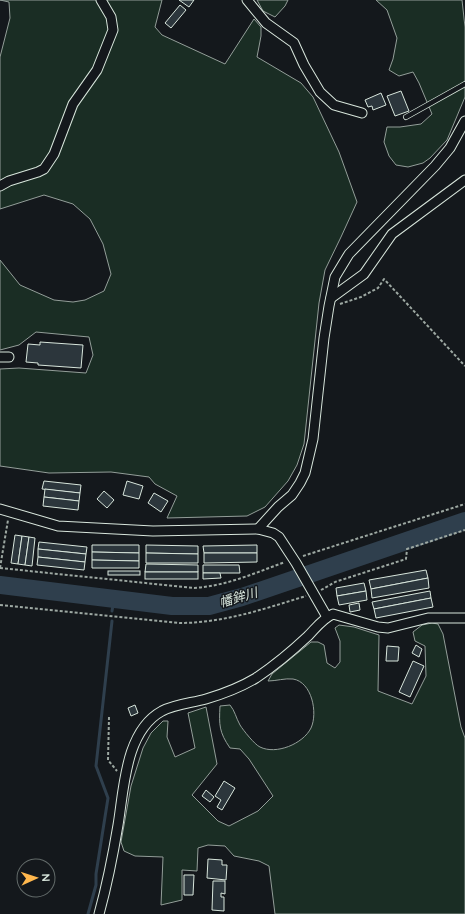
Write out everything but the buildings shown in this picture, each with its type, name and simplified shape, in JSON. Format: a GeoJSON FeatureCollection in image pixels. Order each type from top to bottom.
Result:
{"type":"FeatureCollection","features":[{"type":"Feature","properties":{"kind":"street"},"geometry":{"type":"LineString","coordinates":[[0,186],[9,181],[44,169],[54,154],[73,104],[97,70],[113,30],[112,17],[101,0]]}},
{"type":"Feature","properties":{"kind":"street"},"geometry":{"type":"LineString","coordinates":[[247,0],[266,23],[294,43],[304,65],[320,92],[334,106],[362,113]]}},
{"type":"Feature","properties":{"kind":"street"},"geometry":{"type":"LineString","coordinates":[[258,529],[278,507],[292,495],[305,473],[313,439],[330,302],[335,277],[349,254],[435,166],[450,148],[465,121]]}},
{"type":"Feature","properties":{"kind":"street"},"geometry":{"type":"LineString","coordinates":[[330,302],[364,274],[392,234],[465,180]]}},
{"type":"Feature","properties":{"kind":"street"},"geometry":{"type":"LineString","coordinates":[[0,509],[58,526],[153,531],[258,529],[273,533],[279,537],[327,617]]}},
{"type":"Feature","properties":{"kind":"street"},"geometry":{"type":"LineString","coordinates":[[99,914],[108,881],[125,778],[131,752],[143,728],[154,717],[171,707],[218,695],[255,678],[275,664],[308,636],[327,617],[333,614],[378,627],[388,628],[428,618],[465,618]]}},
{"type":"Feature","properties":{"kind":"lane"},"geometry":{"type":"LineString","coordinates":[[406,117],[465,84]]}},
{"type":"Feature","properties":{"kind":"path"},"geometry":{"type":"LineString","coordinates":[[330,302],[340,304],[361,297],[378,288],[384,279],[465,366]]}},
{"type":"Feature","properties":{"kind":"path"},"geometry":{"type":"LineString","coordinates":[[10,512],[0,568],[194,588],[210,587],[233,582],[465,504]]}},
{"type":"Feature","properties":{"kind":"path"},"geometry":{"type":"LineString","coordinates":[[0,604],[180,623],[200,623],[221,620],[242,615],[312,592],[335,582],[406,559],[406,549],[465,530]]}},
{"type":"Feature","properties":{"kind":"path"},"geometry":{"type":"LineString","coordinates":[[109,717],[108,760],[125,778]]}},
{"type":"Feature","properties":{"kind":"green space"},"geometry":{"type":"Polygon","coordinates":[[[0,0],[162,0],[155,27],[162,35],[225,64],[254,19],[261,27],[257,57],[301,83],[313,97],[339,152],[357,202],[325,270],[319,303],[304,444],[297,465],[288,481],[265,507],[247,516],[167,518],[177,496],[155,484],[149,477],[111,472],[49,473],[0,466],[0,369],[19,368],[86,373],[93,355],[89,337],[36,332],[19,345],[0,350],[0,260],[20,285],[54,300],[73,302],[85,300],[104,291],[111,274],[103,244],[90,219],[73,204],[44,195],[0,209],[0,57],[10,18],[9,2],[0,0]]]}},
{"type":"Feature","properties":{"kind":"green space"},"geometry":{"type":"Polygon","coordinates":[[[257,0],[288,0],[285,6],[275,17],[263,11],[257,0]]]}},
{"type":"Feature","properties":{"kind":"green space"},"geometry":{"type":"Polygon","coordinates":[[[376,0],[462,0],[465,27],[465,97],[447,140],[430,158],[423,163],[408,167],[396,165],[389,156],[384,142],[387,127],[421,124],[432,114],[413,72],[399,76],[389,70],[393,59],[397,38],[387,10],[376,0]]]}},
{"type":"Feature","properties":{"kind":"green space"},"geometry":{"type":"Polygon","coordinates":[[[432,623],[438,624],[443,634],[461,727],[465,738],[465,914],[275,914],[269,866],[259,861],[234,856],[225,846],[208,845],[198,848],[197,871],[182,870],[182,900],[161,905],[163,857],[135,856],[124,851],[121,842],[131,786],[143,748],[151,733],[163,721],[168,721],[167,737],[175,757],[195,748],[188,713],[206,707],[217,764],[192,795],[218,821],[229,826],[258,811],[273,796],[249,759],[240,749],[230,748],[226,742],[220,728],[220,706],[230,705],[242,727],[252,740],[260,747],[274,750],[281,749],[302,739],[311,728],[313,722],[314,714],[312,699],[309,692],[300,681],[293,679],[268,681],[272,674],[311,642],[318,642],[324,645],[327,663],[335,668],[340,662],[340,641],[335,628],[339,625],[354,627],[379,635],[378,691],[412,704],[426,676],[425,646],[415,641],[413,632],[422,625],[432,623]]]}},
{"type":"Feature","properties":{"kind":"waterway","name":"幡鉾川"},"geometry":{"type":"LineString","coordinates":[[0,585],[172,606],[209,606],[242,597],[465,521]]}},
{"type":"Feature","properties":{"kind":"waterway"},"geometry":{"type":"LineString","coordinates":[[112,611],[114,599]]}},
{"type":"Feature","properties":{"kind":"waterway"},"geometry":{"type":"LineString","coordinates":[[88,914],[96,885],[96,874],[108,798],[96,766],[112,621]]}}]}
